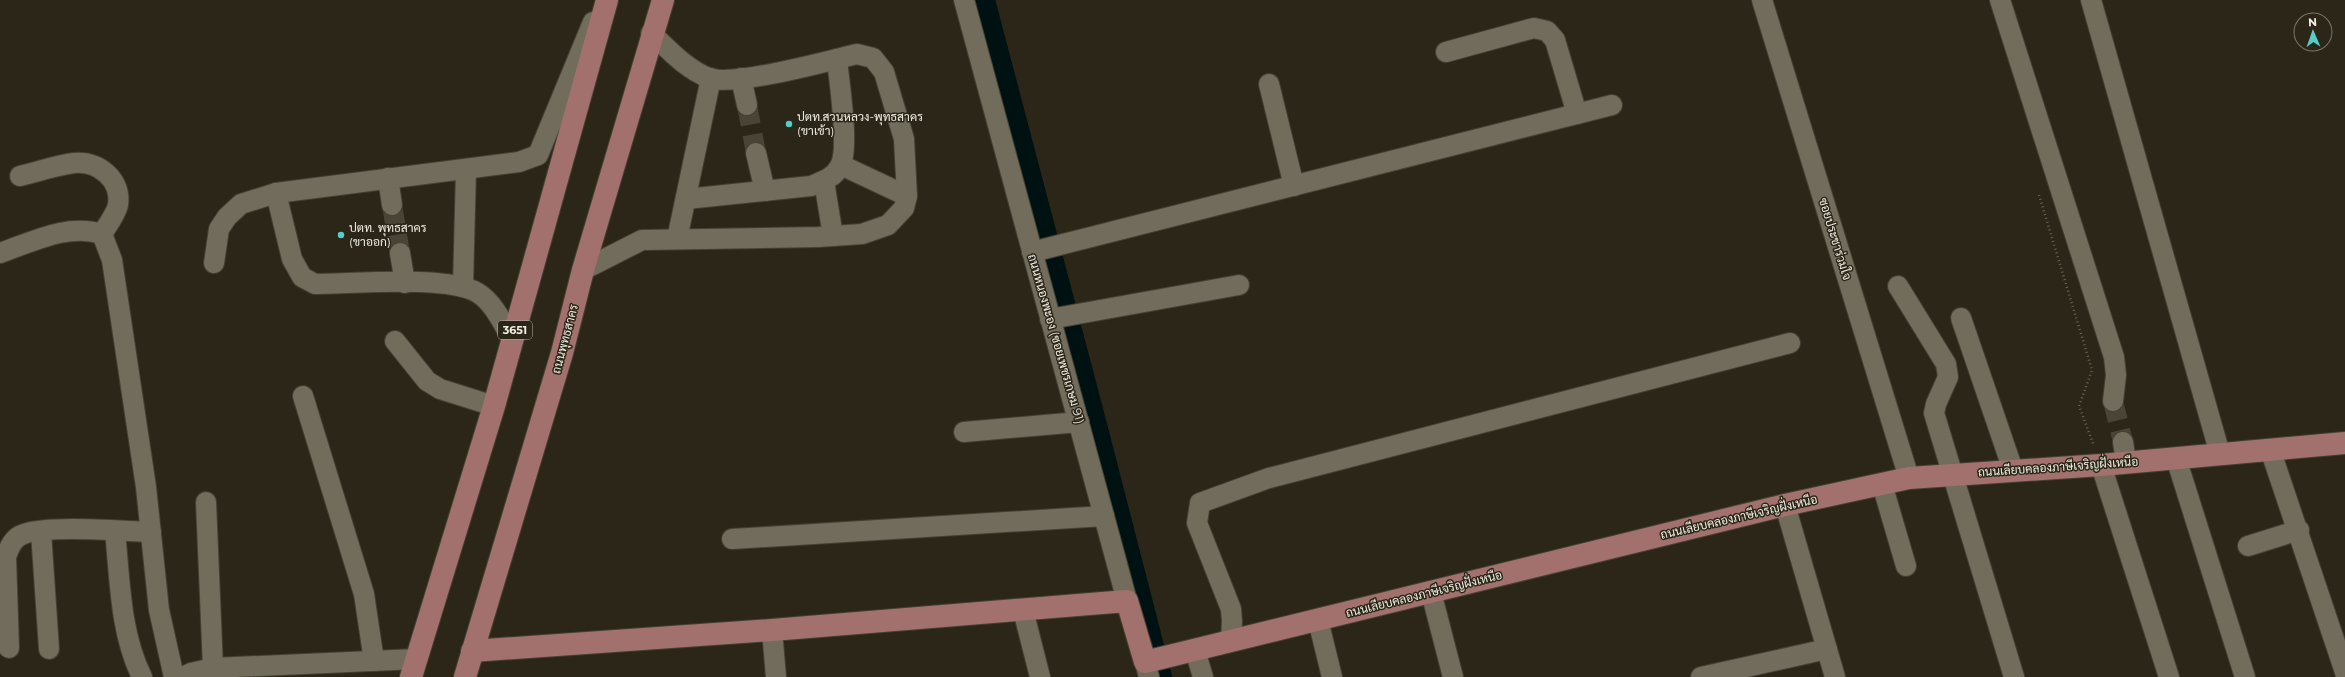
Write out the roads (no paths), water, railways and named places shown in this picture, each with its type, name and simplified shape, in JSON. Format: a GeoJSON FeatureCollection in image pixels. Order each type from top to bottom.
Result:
{"type":"FeatureCollection","features":[{"type":"Feature","properties":{"kind":"main road","name":"3651"},"geometry":{"type":"LineString","coordinates":[[413,668],[494,406],[607,0]]}},
{"type":"Feature","properties":{"kind":"main road","name":"ถนนพุทธสาคร"},"geometry":{"type":"LineString","coordinates":[[465,677],[562,353],[583,270],[663,0]]}},
{"type":"Feature","properties":{"kind":"main road","name":"ถนนเลียบคลองภาษีเจริญฝั่งเหนือ"},"geometry":{"type":"LineString","coordinates":[[1147,670],[1195,650],[1785,505],[1909,478],[2101,465],[2125,452],[2176,458],[2345,443]]}},
{"type":"Feature","properties":{"kind":"main road"},"geometry":{"type":"LineString","coordinates":[[472,651],[772,630],[1127,601]]}},
{"type":"Feature","properties":{"kind":"main road","name":"ถนนหนองพะอง (ซอยเพชรเกษม 91)"},"geometry":{"type":"LineString","coordinates":[[1127,601],[1147,670]]}},
{"type":"Feature","properties":{"kind":"street"},"geometry":{"type":"LineString","coordinates":[[214,263],[219,229],[227,217],[241,204],[276,193],[519,162],[538,155],[602,0]]}},
{"type":"Feature","properties":{"kind":"street","name":"ถนนหนองพะอง (ซอยเพชรเกษม 91)"},"geometry":{"type":"LineString","coordinates":[[964,0],[1050,319],[1080,422],[1127,601]]}},
{"type":"Feature","properties":{"kind":"street","name":"ซอยประชาร่วมใจ"},"geometry":{"type":"LineString","coordinates":[[1762,0],[1909,478]]}},
{"type":"Feature","properties":{"kind":"street"},"geometry":{"type":"LineString","coordinates":[[2000,0],[2114,357],[2116,375],[2114,401]]}},
{"type":"Feature","properties":{"kind":"street"},"geometry":{"type":"LineString","coordinates":[[2091,0],[2220,454]]}},
{"type":"Feature","properties":{"kind":"street"},"geometry":{"type":"LineString","coordinates":[[1446,52],[1534,28],[1547,31],[1555,40],[1577,114]]}},
{"type":"Feature","properties":{"kind":"street"},"geometry":{"type":"LineString","coordinates":[[583,270],[642,240],[833,236],[862,234],[888,225],[904,208],[907,196],[904,139],[884,72],[872,58],[857,54],[741,78],[711,78],[687,66],[652,33]]}},
{"type":"Feature","properties":{"kind":"street"},"geometry":{"type":"LineString","coordinates":[[686,199],[811,186],[829,179],[841,165],[845,147],[837,59]]}},
{"type":"Feature","properties":{"kind":"street"},"geometry":{"type":"LineString","coordinates":[[677,239],[711,78]]}},
{"type":"Feature","properties":{"kind":"street"},"geometry":{"type":"LineString","coordinates":[[741,78],[747,105]]}},
{"type":"Feature","properties":{"kind":"street"},"geometry":{"type":"LineString","coordinates":[[1269,84],[1294,186]]}},
{"type":"Feature","properties":{"kind":"street"},"geometry":{"type":"LineString","coordinates":[[1032,252],[1612,105]]}},
{"type":"Feature","properties":{"kind":"street"},"geometry":{"type":"LineString","coordinates":[[756,153],[765,191]]}},
{"type":"Feature","properties":{"kind":"street"},"geometry":{"type":"LineString","coordinates":[[20,176],[75,163],[96,166],[113,178],[118,189],[118,206],[102,234]]}},
{"type":"Feature","properties":{"kind":"street"},"geometry":{"type":"LineString","coordinates":[[841,165],[907,196]]}},
{"type":"Feature","properties":{"kind":"street"},"geometry":{"type":"LineString","coordinates":[[463,287],[466,169]]}},
{"type":"Feature","properties":{"kind":"street"},"geometry":{"type":"LineString","coordinates":[[388,178],[392,205]]}},
{"type":"Feature","properties":{"kind":"street"},"geometry":{"type":"LineString","coordinates":[[824,181],[833,236]]}},
{"type":"Feature","properties":{"kind":"street"},"geometry":{"type":"LineString","coordinates":[[276,193],[292,259],[302,276],[315,284],[436,283],[463,287],[478,294],[489,303],[512,339]]}},
{"type":"Feature","properties":{"kind":"street"},"geometry":{"type":"LineString","coordinates":[[0,253],[70,230],[88,230],[102,234]]}},
{"type":"Feature","properties":{"kind":"street"},"geometry":{"type":"LineString","coordinates":[[102,234],[112,260],[151,532],[159,610],[174,677]]}},
{"type":"Feature","properties":{"kind":"street"},"geometry":{"type":"LineString","coordinates":[[400,252],[405,283]]}},
{"type":"Feature","properties":{"kind":"street"},"geometry":{"type":"LineString","coordinates":[[1050,319],[1239,285]]}},
{"type":"Feature","properties":{"kind":"street"},"geometry":{"type":"LineString","coordinates":[[1898,286],[1946,364],[1948,377],[1936,404],[1934,413],[2014,677]]}},
{"type":"Feature","properties":{"kind":"street"},"geometry":{"type":"LineString","coordinates":[[1961,318],[2013,470]]}},
{"type":"Feature","properties":{"kind":"street"},"geometry":{"type":"LineString","coordinates":[[395,341],[427,381],[440,389],[494,406]]}},
{"type":"Feature","properties":{"kind":"street"},"geometry":{"type":"LineString","coordinates":[[1231,641],[1231,609],[1197,523],[1200,503],[1269,478],[1790,343]]}},
{"type":"Feature","properties":{"kind":"street"},"geometry":{"type":"LineString","coordinates":[[303,396],[364,594],[374,661]]}},
{"type":"Feature","properties":{"kind":"street"},"geometry":{"type":"LineString","coordinates":[[964,432],[1080,422]]}},
{"type":"Feature","properties":{"kind":"street"},"geometry":{"type":"LineString","coordinates":[[2270,449],[2299,530],[2345,672]]}},
{"type":"Feature","properties":{"kind":"street"},"geometry":{"type":"LineString","coordinates":[[2176,458],[2245,677]]}},
{"type":"Feature","properties":{"kind":"street"},"geometry":{"type":"LineString","coordinates":[[2101,465],[2169,677]]}},
{"type":"Feature","properties":{"kind":"street"},"geometry":{"type":"LineString","coordinates":[[1882,484],[1906,566]]}},
{"type":"Feature","properties":{"kind":"street"},"geometry":{"type":"LineString","coordinates":[[206,502],[213,668]]}},
{"type":"Feature","properties":{"kind":"street"},"geometry":{"type":"LineString","coordinates":[[1785,505],[1835,677]]}},
{"type":"Feature","properties":{"kind":"street"},"geometry":{"type":"LineString","coordinates":[[732,539],[1104,516]]}},
{"type":"Feature","properties":{"kind":"street"},"geometry":{"type":"LineString","coordinates":[[2248,546],[2299,530]]}},
{"type":"Feature","properties":{"kind":"street"},"geometry":{"type":"LineString","coordinates":[[115,531],[122,611],[135,662],[142,677]]}},
{"type":"Feature","properties":{"kind":"street"},"geometry":{"type":"LineString","coordinates":[[9,648],[6,557],[9,545],[23,534],[41,532],[151,532]]}},
{"type":"Feature","properties":{"kind":"street"},"geometry":{"type":"LineString","coordinates":[[41,532],[49,649]]}},
{"type":"Feature","properties":{"kind":"street"},"geometry":{"type":"LineString","coordinates":[[1430,592],[1453,677]]}},
{"type":"Feature","properties":{"kind":"street"},"geometry":{"type":"LineString","coordinates":[[1023,610],[1040,677]]}},
{"type":"Feature","properties":{"kind":"street"},"geometry":{"type":"LineString","coordinates":[[1318,620],[1332,677]]}},
{"type":"Feature","properties":{"kind":"street"},"geometry":{"type":"LineString","coordinates":[[772,630],[776,677]]}},
{"type":"Feature","properties":{"kind":"street"},"geometry":{"type":"LineString","coordinates":[[1701,677],[1827,649]]}},
{"type":"Feature","properties":{"kind":"street"},"geometry":{"type":"LineString","coordinates":[[1195,650],[1203,677]]}},
{"type":"Feature","properties":{"kind":"street"},"geometry":{"type":"LineString","coordinates":[[183,677],[191,673],[213,668],[291,671],[374,661],[413,668]]}},
{"type":"Feature","properties":{"kind":"waterway"},"geometry":{"type":"LineString","coordinates":[[985,0],[1162,677]]}},
{"type":"Feature","properties":{"kind":"tunnel"},"geometry":{"type":"LineString","coordinates":[[747,105],[756,153]]}},
{"type":"Feature","properties":{"kind":"tunnel"},"geometry":{"type":"LineString","coordinates":[[392,205],[400,253]]}},
{"type":"Feature","properties":{"kind":"tunnel"},"geometry":{"type":"LineString","coordinates":[[2113,401],[2123,442]]}},
{"type":"Feature","properties":{"kind":"place","name":"ปตท.สวนหลวง-พุทธสาคร (ขาเข้า)"},"geometry":{"type":"Point","coordinates":[789,124]}},
{"type":"Feature","properties":{"kind":"place","name":"ปตท. พุทธสาคร (ขาออก)"},"geometry":{"type":"Point","coordinates":[341,235]}}]}
